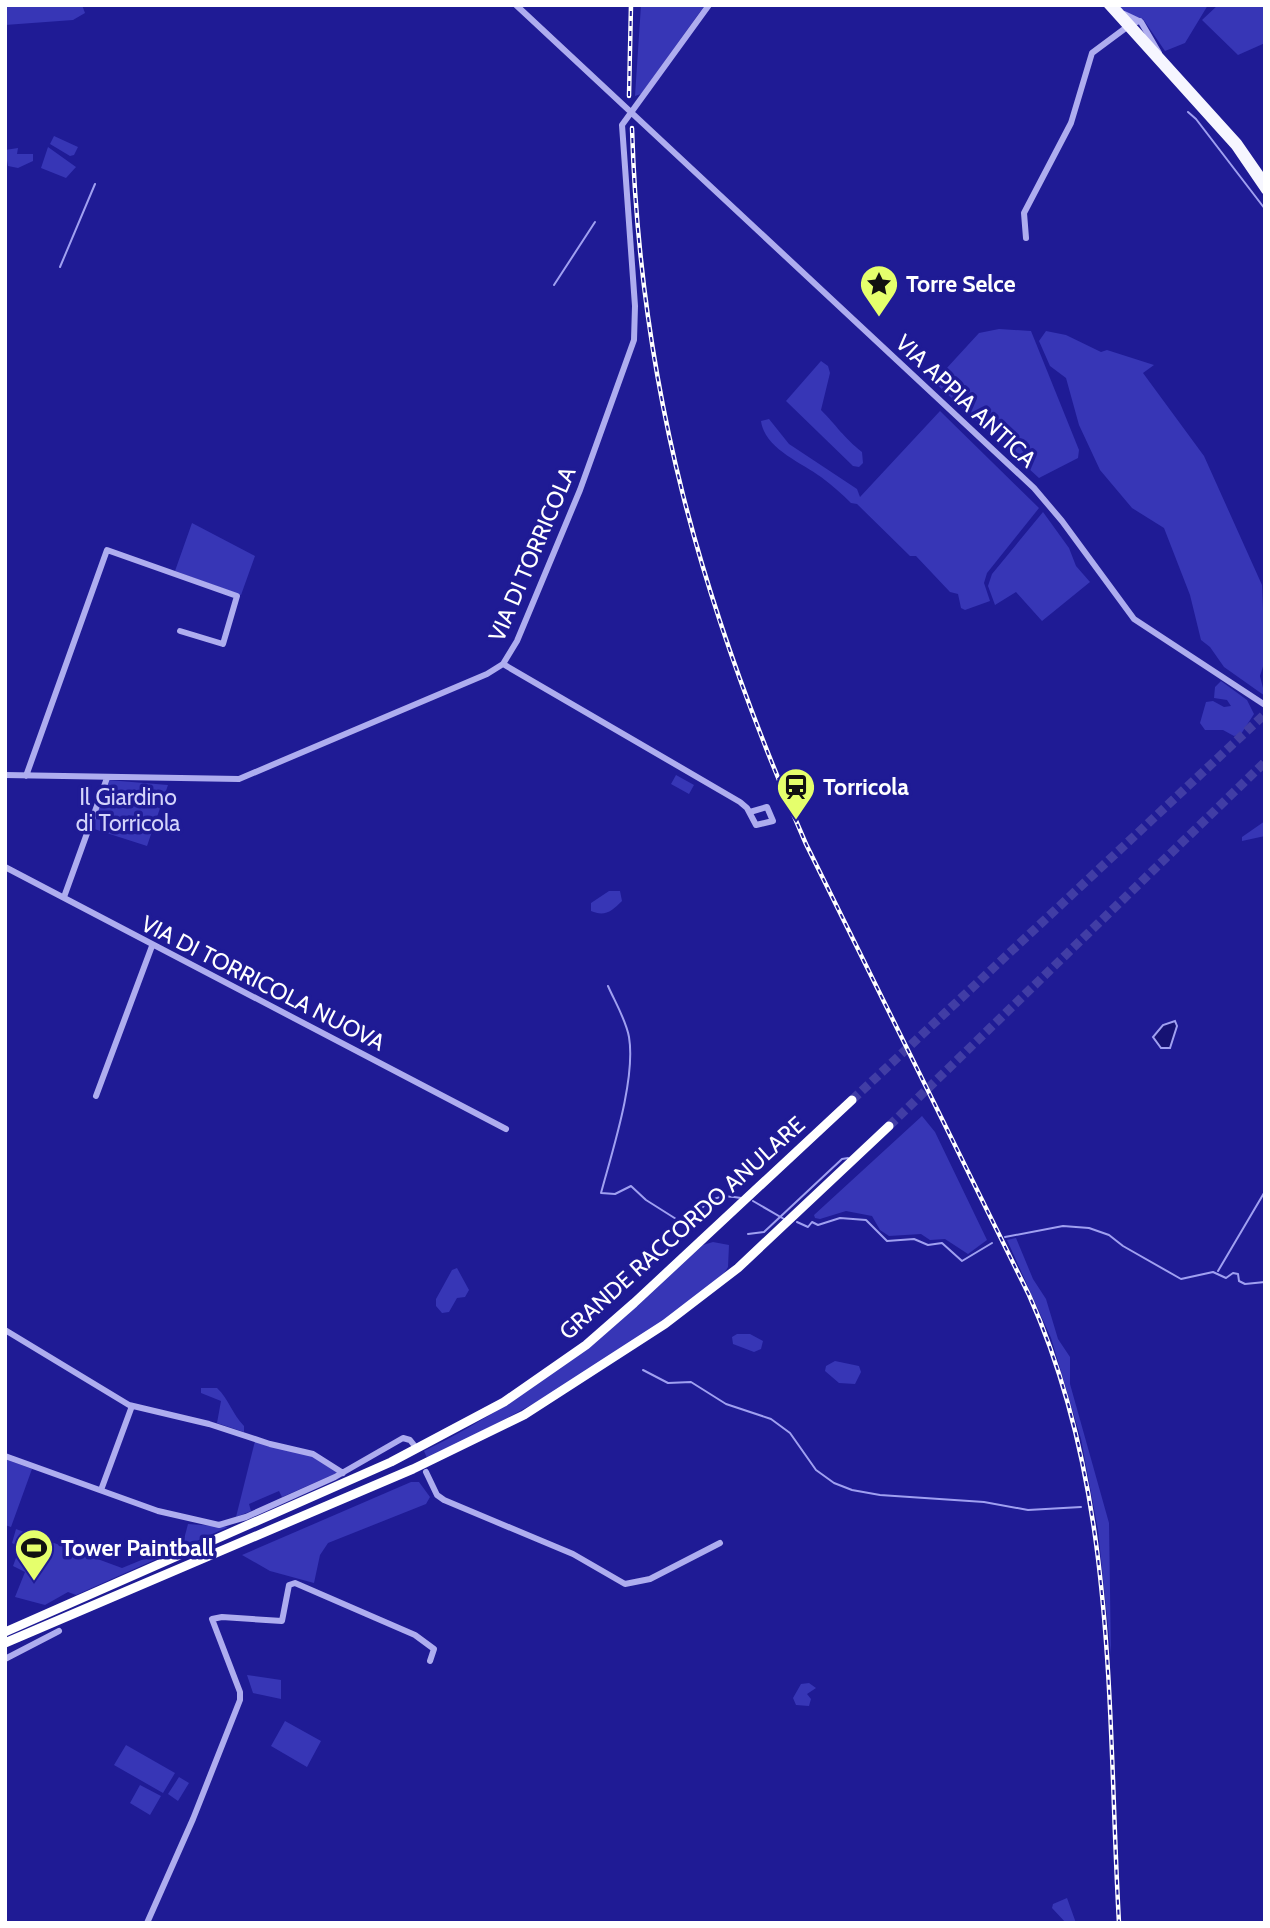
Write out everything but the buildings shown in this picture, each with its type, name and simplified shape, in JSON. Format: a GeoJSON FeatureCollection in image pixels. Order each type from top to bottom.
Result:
{"type":"FeatureCollection","features":[{"type":"Feature","properties":{"kind":"highway","name":"GRANDE RACCORDO ANULARE"},"geometry":{"type":"LineString","coordinates":[[5,1632],[391,1462],[504,1402],[586,1345],[635,1303],[852,1100]]}},
{"type":"Feature","properties":{"kind":"highway","name":"GRANDE RACCORDO ANULARE"},"geometry":{"type":"LineString","coordinates":[[5,1643],[447,1454],[524,1415],[622,1354],[730,1274],[889,1126]]}},
{"type":"Feature","properties":{"kind":"main road"},"geometry":{"type":"LineString","coordinates":[[1107,5],[1159,54],[1238,142],[1265,181]]}},
{"type":"Feature","properties":{"kind":"main road"},"geometry":{"type":"LineString","coordinates":[[1114,5],[1235,147],[1265,191]]}},
{"type":"Feature","properties":{"kind":"street","name":"VIA APPIA ANTICA"},"geometry":{"type":"LineString","coordinates":[[516,5],[1034,488],[1062,521],[1134,619],[1265,705]]}},
{"type":"Feature","properties":{"kind":"street"},"geometry":{"type":"LineString","coordinates":[[630,113],[709,5]]}},
{"type":"Feature","properties":{"kind":"street"},"geometry":{"type":"LineString","coordinates":[[1122,14],[1140,21],[1159,54]]}},
{"type":"Feature","properties":{"kind":"street"},"geometry":{"type":"LineString","coordinates":[[1026,237],[1024,213],[1070,123],[1092,54],[1129,25],[1140,21]]}},
{"type":"Feature","properties":{"kind":"street","name":"VIA DI TORRICOLA"},"geometry":{"type":"LineString","coordinates":[[5,775],[220,780],[248,777],[487,674],[503,664],[517,641],[554,555],[634,340],[635,300],[621,135],[623,124],[630,113]]}},
{"type":"Feature","properties":{"kind":"street"},"geometry":{"type":"LineString","coordinates":[[26,776],[107,550],[237,596],[223,644],[180,631]]}},
{"type":"Feature","properties":{"kind":"street"},"geometry":{"type":"LineString","coordinates":[[503,664],[740,802],[750,812],[756,825],[773,821],[768,807],[750,812]]}},
{"type":"Feature","properties":{"kind":"street"},"geometry":{"type":"LineString","coordinates":[[64,897],[107,778]]}},
{"type":"Feature","properties":{"kind":"street","name":"VIA DI TORRICOLA NUOVA"},"geometry":{"type":"LineString","coordinates":[[5,867],[506,1129]]}},
{"type":"Feature","properties":{"kind":"street"},"geometry":{"type":"LineString","coordinates":[[96,1096],[152,946]]}},
{"type":"Feature","properties":{"kind":"street"},"geometry":{"type":"LineString","coordinates":[[5,1330],[132,1406],[209,1424],[311,1454],[343,1473]]}},
{"type":"Feature","properties":{"kind":"street"},"geometry":{"type":"LineString","coordinates":[[101,1490],[132,1406]]}},
{"type":"Feature","properties":{"kind":"street"},"geometry":{"type":"LineString","coordinates":[[5,1457],[180,1518],[223,1525],[343,1473],[401,1439],[408,1439],[414,1445]]}},
{"type":"Feature","properties":{"kind":"street"},"geometry":{"type":"LineString","coordinates":[[418,1455],[422,1463]]}},
{"type":"Feature","properties":{"kind":"street"},"geometry":{"type":"LineString","coordinates":[[426,1472],[437,1495],[444,1500],[572,1554],[625,1584],[650,1579],[720,1543]]}},
{"type":"Feature","properties":{"kind":"street"},"geometry":{"type":"LineString","coordinates":[[147,1923],[193,1819],[240,1700],[240,1692],[212,1619],[222,1617],[282,1621],[289,1585],[295,1583],[415,1635],[434,1650],[430,1661]]}},
{"type":"Feature","properties":{"kind":"street"},"geometry":{"type":"LineString","coordinates":[[5,1659],[59,1631]]}},
{"type":"Feature","properties":{"kind":"green space"},"geometry":{"type":"Polygon","coordinates":[[[5,5],[82,5],[85,13],[73,20],[5,25],[5,5]]]}},
{"type":"Feature","properties":{"kind":"green space"},"geometry":{"type":"Polygon","coordinates":[[[641,5],[705,5],[641,94],[635,96],[641,5]]]}},
{"type":"Feature","properties":{"kind":"green space"},"geometry":{"type":"Polygon","coordinates":[[[1118,5],[1208,5],[1185,43],[1165,51],[1143,19],[1127,14],[1118,5]]]}},
{"type":"Feature","properties":{"kind":"green space"},"geometry":{"type":"Polygon","coordinates":[[[1218,5],[1265,5],[1265,43],[1238,55],[1202,20],[1218,5]]]}},
{"type":"Feature","properties":{"kind":"green space"},"geometry":{"type":"Polygon","coordinates":[[[54,136],[78,147],[74,155],[70,156],[50,144],[54,136]]]}},
{"type":"Feature","properties":{"kind":"green space"},"geometry":{"type":"Polygon","coordinates":[[[48,147],[76,167],[66,178],[41,168],[48,147]]]}},
{"type":"Feature","properties":{"kind":"green space"},"geometry":{"type":"Polygon","coordinates":[[[18,148],[17,154],[33,154],[33,161],[18,168],[8,166],[5,150],[18,148]]]}},
{"type":"Feature","properties":{"kind":"green space"},"geometry":{"type":"Polygon","coordinates":[[[999,329],[1031,331],[1079,450],[1078,458],[1039,478],[934,382],[979,333],[999,329]]]}},
{"type":"Feature","properties":{"kind":"green space"},"geometry":{"type":"Polygon","coordinates":[[[1046,331],[1066,335],[1101,352],[1107,350],[1154,365],[1143,373],[1204,456],[1262,585],[1265,660],[1260,676],[1265,696],[1224,667],[1210,647],[1201,640],[1190,595],[1164,528],[1132,508],[1100,470],[1079,425],[1066,378],[1050,366],[1039,341],[1046,331]]]}},
{"type":"Feature","properties":{"kind":"green space"},"geometry":{"type":"Polygon","coordinates":[[[821,361],[828,366],[830,373],[821,410],[862,452],[863,463],[859,467],[853,466],[786,401],[821,361]]]}},
{"type":"Feature","properties":{"kind":"green space"},"geometry":{"type":"Polygon","coordinates":[[[940,411],[1039,508],[987,573],[984,583],[990,601],[965,610],[961,608],[958,594],[950,592],[916,556],[910,556],[857,504],[851,503],[825,480],[776,447],[764,431],[761,421],[769,419],[789,444],[857,489],[860,497],[940,411]]]}},
{"type":"Feature","properties":{"kind":"green space"},"geometry":{"type":"Polygon","coordinates":[[[1043,512],[1069,548],[1076,566],[1090,582],[1042,621],[1016,592],[995,605],[988,586],[992,574],[1043,512]]]}},
{"type":"Feature","properties":{"kind":"green space"},"geometry":{"type":"Polygon","coordinates":[[[192,523],[255,556],[241,595],[175,571],[192,523]]]}},
{"type":"Feature","properties":{"kind":"green space"},"geometry":{"type":"Polygon","coordinates":[[[1221,681],[1247,700],[1254,714],[1241,734],[1234,736],[1223,730],[1205,730],[1200,723],[1206,702],[1231,706],[1227,700],[1214,698],[1215,687],[1221,681]]]}},
{"type":"Feature","properties":{"kind":"green space"},"geometry":{"type":"Polygon","coordinates":[[[676,775],[694,785],[689,794],[671,784],[676,775]]]}},
{"type":"Feature","properties":{"kind":"green space","name":"Il Giardino di Torricola"},"geometry":{"type":"Polygon","coordinates":[[[108,780],[168,785],[147,846],[91,828],[108,780]]]}},
{"type":"Feature","properties":{"kind":"green space"},"geometry":{"type":"Polygon","coordinates":[[[1265,821],[1265,836],[1242,841],[1242,837],[1265,821]]]}},
{"type":"Feature","properties":{"kind":"green space"},"geometry":{"type":"Polygon","coordinates":[[[609,891],[620,891],[622,901],[608,912],[591,911],[591,903],[609,891]]]}},
{"type":"Feature","properties":{"kind":"green space"},"geometry":{"type":"Polygon","coordinates":[[[922,1116],[935,1132],[987,1240],[968,1254],[945,1239],[930,1240],[921,1234],[889,1236],[880,1230],[872,1216],[846,1211],[815,1218],[814,1215],[922,1116]]]}},
{"type":"Feature","properties":{"kind":"green space"},"geometry":{"type":"Polygon","coordinates":[[[1016,1238],[1033,1279],[1046,1299],[1058,1339],[1070,1357],[1070,1384],[1109,1523],[1111,1655],[1098,1530],[1081,1439],[1051,1338],[1007,1240],[1016,1238]]]}},
{"type":"Feature","properties":{"kind":"green space"},"geometry":{"type":"Polygon","coordinates":[[[713,1242],[729,1245],[728,1267],[710,1286],[595,1367],[495,1424],[427,1458],[424,1451],[463,1431],[537,1384],[605,1331],[703,1245],[713,1242]]]}},
{"type":"Feature","properties":{"kind":"green space"},"geometry":{"type":"Polygon","coordinates":[[[457,1268],[469,1290],[465,1297],[457,1298],[449,1312],[442,1313],[436,1306],[436,1299],[452,1270],[457,1268]]]}},
{"type":"Feature","properties":{"kind":"green space"},"geometry":{"type":"Polygon","coordinates":[[[737,1334],[750,1334],[763,1341],[761,1349],[754,1352],[733,1344],[732,1337],[737,1334]]]}},
{"type":"Feature","properties":{"kind":"green space"},"geometry":{"type":"Polygon","coordinates":[[[835,1361],[859,1366],[861,1372],[855,1384],[839,1383],[825,1371],[826,1366],[835,1361]]]}},
{"type":"Feature","properties":{"kind":"green space"},"geometry":{"type":"Polygon","coordinates":[[[201,1388],[217,1388],[244,1426],[244,1432],[217,1423],[221,1401],[201,1393],[201,1388]]]}},
{"type":"Feature","properties":{"kind":"green space"},"geometry":{"type":"Polygon","coordinates":[[[255,1441],[314,1456],[339,1472],[282,1497],[279,1491],[249,1504],[251,1511],[236,1517],[255,1441]]]}},
{"type":"Feature","properties":{"kind":"green space"},"geometry":{"type":"Polygon","coordinates":[[[5,1459],[32,1469],[11,1527],[5,1525],[5,1459]]]}},
{"type":"Feature","properties":{"kind":"green space"},"geometry":{"type":"Polygon","coordinates":[[[411,1482],[419,1482],[430,1497],[426,1504],[328,1543],[320,1555],[314,1583],[270,1571],[242,1555],[411,1482]]]}},
{"type":"Feature","properties":{"kind":"green space"},"geometry":{"type":"Polygon","coordinates":[[[188,1524],[228,1527],[76,1595],[68,1592],[45,1605],[15,1597],[25,1572],[13,1566],[20,1547],[12,1543],[16,1529],[122,1568],[183,1543],[188,1524]]]}},
{"type":"Feature","properties":{"kind":"green space"},"geometry":{"type":"Polygon","coordinates":[[[247,1675],[281,1680],[281,1699],[253,1693],[247,1675]]]}},
{"type":"Feature","properties":{"kind":"green space"},"geometry":{"type":"Polygon","coordinates":[[[809,1683],[816,1688],[807,1694],[811,1699],[809,1706],[796,1705],[793,1698],[801,1684],[809,1683]]]}},
{"type":"Feature","properties":{"kind":"green space"},"geometry":{"type":"Polygon","coordinates":[[[285,1721],[321,1741],[307,1767],[271,1746],[285,1721]]]}},
{"type":"Feature","properties":{"kind":"green space"},"geometry":{"type":"Polygon","coordinates":[[[126,1745],[175,1773],[163,1793],[114,1765],[126,1745]]]}},
{"type":"Feature","properties":{"kind":"green space"},"geometry":{"type":"Polygon","coordinates":[[[179,1777],[189,1783],[178,1801],[168,1794],[179,1777]]]}},
{"type":"Feature","properties":{"kind":"green space"},"geometry":{"type":"Polygon","coordinates":[[[140,1785],[161,1796],[150,1815],[130,1803],[140,1785]]]}},
{"type":"Feature","properties":{"kind":"green space"},"geometry":{"type":"Polygon","coordinates":[[[1067,1898],[1076,1923],[1066,1923],[1052,1908],[1053,1904],[1067,1898]]]}},
{"type":"Feature","properties":{"kind":"shaded area"},"geometry":{"type":"Polygon","coordinates":[[[1175,1021],[1177,1026],[1170,1048],[1161,1048],[1153,1037],[1163,1025],[1175,1021]]]}},
{"type":"Feature","properties":{"kind":"waterway"},"geometry":{"type":"LineString","coordinates":[[1188,112],[1265,209]]}},
{"type":"Feature","properties":{"kind":"waterway"},"geometry":{"type":"LineString","coordinates":[[60,267],[95,184]]}},
{"type":"Feature","properties":{"kind":"waterway"},"geometry":{"type":"LineString","coordinates":[[554,285],[595,222]]}},
{"type":"Feature","properties":{"kind":"waterway"},"geometry":{"type":"LineString","coordinates":[[1265,668],[1265,682]]}},
{"type":"Feature","properties":{"kind":"waterway"},"geometry":{"type":"LineString","coordinates":[[608,986],[625,1024],[630,1054],[622,1115],[601,1193],[615,1194],[631,1186],[646,1200],[684,1224],[689,1223],[705,1205],[716,1198],[741,1198]]}},
{"type":"Feature","properties":{"kind":"waterway"},"geometry":{"type":"LineString","coordinates":[[748,1234],[764,1232],[842,1159],[848,1158]]}},
{"type":"Feature","properties":{"kind":"waterway"},"geometry":{"type":"LineString","coordinates":[[1218,1271],[1264,1193]]}},
{"type":"Feature","properties":{"kind":"waterway"},"geometry":{"type":"LineString","coordinates":[[753,1201],[784,1219]]}},
{"type":"Feature","properties":{"kind":"waterway"},"geometry":{"type":"LineString","coordinates":[[797,1222],[808,1227],[812,1222],[818,1225],[840,1218],[866,1220],[887,1241],[914,1239],[928,1245],[942,1243],[962,1261],[992,1243]]}},
{"type":"Feature","properties":{"kind":"waterway"},"geometry":{"type":"LineString","coordinates":[[1005,1237],[1063,1226],[1089,1228],[1109,1235],[1181,1279],[1213,1272],[1226,1278],[1233,1273],[1238,1274],[1239,1281],[1245,1284],[1265,1282]]}},
{"type":"Feature","properties":{"kind":"waterway"},"geometry":{"type":"LineString","coordinates":[[643,1370],[668,1383],[691,1382],[726,1404],[771,1419],[790,1433],[816,1470],[834,1483],[852,1490],[880,1495],[984,1502],[1028,1510],[1081,1507]]}},
{"type":"Feature","properties":{"kind":"tunnel"},"geometry":{"type":"LineString","coordinates":[[852,1100],[1265,714]]}},
{"type":"Feature","properties":{"kind":"tunnel"},"geometry":{"type":"LineString","coordinates":[[889,1126],[1265,762]]}},
{"type":"Feature","properties":{"kind":"railway"},"geometry":{"type":"LineString","coordinates":[[629,96],[631,5]]}},
{"type":"Feature","properties":{"kind":"railway"},"geometry":{"type":"LineString","coordinates":[[632,128],[638,224],[648,317],[663,407],[707,582],[736,669],[806,844],[1029,1295],[1058,1370],[1079,1447],[1103,1604],[1119,1923]]}},
{"type":"Feature","properties":{"kind":"place","name":"Torre Selce"},"geometry":{"type":"Point","coordinates":[879,318]}},
{"type":"Feature","properties":{"kind":"place","name":"Torricola"},"geometry":{"type":"Point","coordinates":[796,821]}},
{"type":"Feature","properties":{"kind":"place","name":"Tower Paintball"},"geometry":{"type":"Point","coordinates":[34,1582]}}]}
